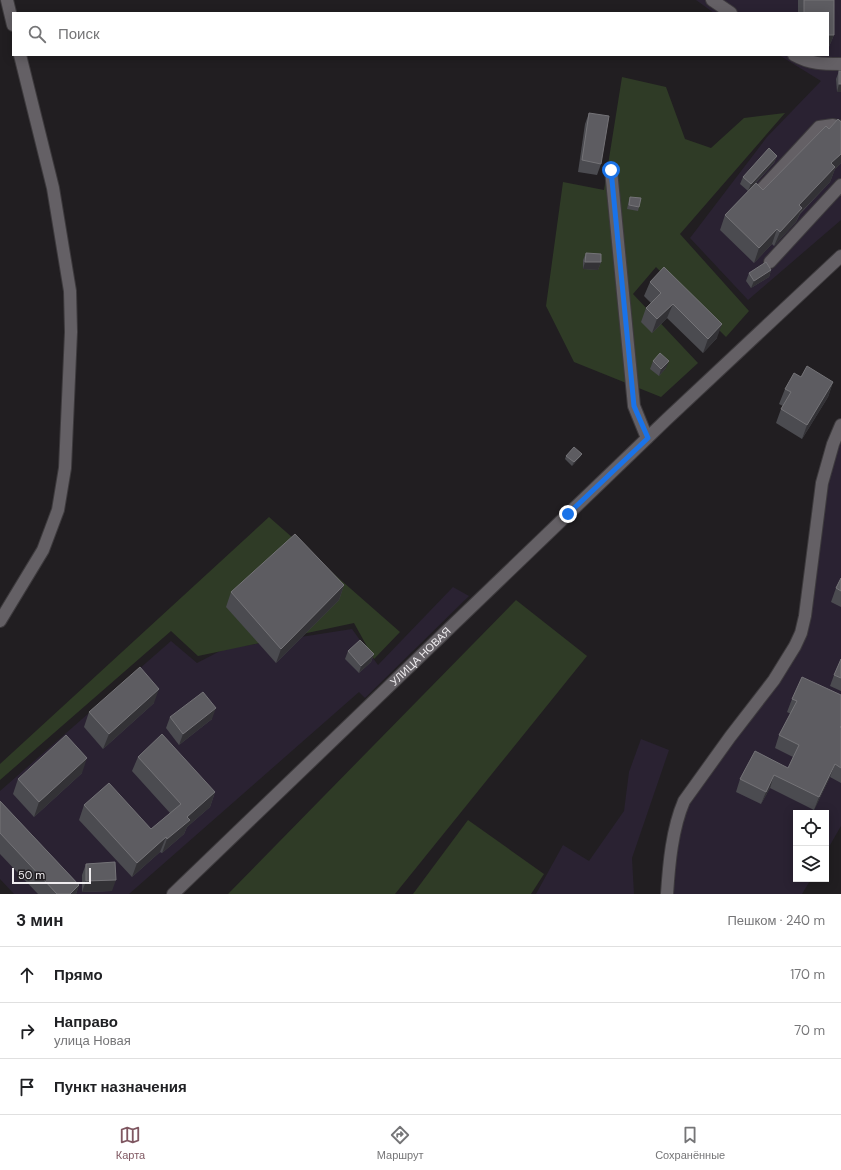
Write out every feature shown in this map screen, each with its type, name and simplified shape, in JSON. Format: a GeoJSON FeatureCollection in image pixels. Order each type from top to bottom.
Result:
{"type":"FeatureCollection","features":[{"type":"Feature","properties":{"kind":"street"},"geometry":{"type":"LineString","coordinates":[[7,0],[12,21]]}},
{"type":"Feature","properties":{"kind":"street"},"geometry":{"type":"LineString","coordinates":[[712,0],[729,12]]}},
{"type":"Feature","properties":{"kind":"street"},"geometry":{"type":"LineString","coordinates":[[0,621],[43,550],[58,510],[65,468],[71,332],[70,291],[53,188],[20,56]]}},
{"type":"Feature","properties":{"kind":"street"},"geometry":{"type":"LineString","coordinates":[[796,56],[820,64],[841,64]]}},
{"type":"Feature","properties":{"kind":"street"},"geometry":{"type":"LineString","coordinates":[[759,192],[819,127],[832,125],[841,127]]}},
{"type":"Feature","properties":{"kind":"street"},"geometry":{"type":"LineString","coordinates":[[611,170],[634,406],[648,438]]}},
{"type":"Feature","properties":{"kind":"street"},"geometry":{"type":"LineString","coordinates":[[770,262],[841,185]]}},
{"type":"Feature","properties":{"kind":"street","name":"УЛИЦА НОВАЯ"},"geometry":{"type":"LineString","coordinates":[[173,894],[648,438],[841,256]]}},
{"type":"Feature","properties":{"kind":"street"},"geometry":{"type":"LineString","coordinates":[[667,894],[669,868],[676,829],[679,813],[684,801],[730,737],[774,680],[795,646],[801,633],[805,616],[822,483],[833,444],[841,425]]}},
{"type":"Feature","properties":{"kind":"shaded area"},"geometry":{"type":"Polygon","coordinates":[[[696,0],[841,0],[841,220],[748,300],[690,238],[767,137],[821,81],[781,56],[829,56],[829,12],[713,12],[696,0]]]}},
{"type":"Feature","properties":{"kind":"shaded area"},"geometry":{"type":"Polygon","coordinates":[[[841,437],[841,826],[829,847],[829,810],[793,810],[793,882],[809,882],[802,894],[673,894],[682,806],[766,688],[807,617],[819,496],[841,437]]]}},
{"type":"Feature","properties":{"kind":"shaded area"},"geometry":{"type":"Polygon","coordinates":[[[453,587],[469,596],[365,698],[359,692],[129,894],[14,894],[0,879],[0,791],[171,641],[197,663],[224,649],[352,629],[378,665],[453,587]]]}},
{"type":"Feature","properties":{"kind":"shaded area"},"geometry":{"type":"Polygon","coordinates":[[[641,739],[669,750],[632,858],[634,894],[536,894],[563,845],[589,861],[624,811],[629,772],[641,739]]]}},
{"type":"Feature","properties":{"kind":"green space"},"geometry":{"type":"Polygon","coordinates":[[[622,77],[666,87],[685,139],[711,148],[744,118],[785,113],[680,234],[749,311],[726,337],[656,267],[633,294],[698,363],[661,397],[574,362],[546,306],[563,182],[604,190],[622,77]]]}},
{"type":"Feature","properties":{"kind":"green space"},"geometry":{"type":"Polygon","coordinates":[[[269,517],[400,632],[374,659],[354,623],[198,656],[171,631],[0,780],[0,764],[269,517]]]}},
{"type":"Feature","properties":{"kind":"green space"},"geometry":{"type":"Polygon","coordinates":[[[516,600],[587,656],[395,894],[228,894],[516,600]]]}},
{"type":"Feature","properties":{"kind":"green space"},"geometry":{"type":"Polygon","coordinates":[[[468,820],[544,874],[531,894],[413,894],[468,820]]]}},
{"type":"Feature","properties":{"kind":"building"},"geometry":{"type":"Polygon","coordinates":[[[804,0],[834,0],[834,35],[829,35],[829,12],[804,12],[804,0]]]}},
{"type":"Feature","properties":{"kind":"building"},"geometry":{"type":"Polygon","coordinates":[[[839,71],[841,71],[841,84],[839,84],[839,71]]]}},
{"type":"Feature","properties":{"kind":"building"},"geometry":{"type":"Polygon","coordinates":[[[589,113],[609,116],[601,164],[582,160],[589,113]]]}},
{"type":"Feature","properties":{"kind":"building"},"geometry":{"type":"Polygon","coordinates":[[[838,119],[841,122],[841,154],[831,163],[835,167],[799,205],[802,208],[780,232],[777,229],[759,248],[725,215],[756,183],[763,190],[826,126],[829,129],[838,119]]]}},
{"type":"Feature","properties":{"kind":"building"},"geometry":{"type":"Polygon","coordinates":[[[769,148],[777,156],[751,184],[743,177],[769,148]]]}},
{"type":"Feature","properties":{"kind":"building"},"geometry":{"type":"Polygon","coordinates":[[[630,197],[641,198],[639,207],[629,205],[630,197]]]}},
{"type":"Feature","properties":{"kind":"building"},"geometry":{"type":"Polygon","coordinates":[[[586,253],[601,254],[601,262],[585,262],[586,253]]]}},
{"type":"Feature","properties":{"kind":"building"},"geometry":{"type":"Polygon","coordinates":[[[766,262],[771,270],[754,281],[749,273],[766,262]]]}},
{"type":"Feature","properties":{"kind":"building"},"geometry":{"type":"Polygon","coordinates":[[[664,267],[722,324],[708,339],[673,304],[657,319],[646,308],[661,293],[650,282],[664,267]]]}},
{"type":"Feature","properties":{"kind":"building"},"geometry":{"type":"Polygon","coordinates":[[[660,353],[669,361],[661,369],[653,361],[660,353]]]}},
{"type":"Feature","properties":{"kind":"building"},"geometry":{"type":"Polygon","coordinates":[[[807,366],[833,382],[807,425],[781,409],[791,392],[785,389],[794,373],[801,377],[807,366]]]}},
{"type":"Feature","properties":{"kind":"building"},"geometry":{"type":"Polygon","coordinates":[[[574,447],[582,454],[574,462],[566,456],[574,447]]]}},
{"type":"Feature","properties":{"kind":"building"},"geometry":{"type":"Polygon","coordinates":[[[295,534],[344,585],[281,649],[231,592],[295,534]]]}},
{"type":"Feature","properties":{"kind":"building"},"geometry":{"type":"Polygon","coordinates":[[[841,578],[841,591],[836,588],[841,578]]]}},
{"type":"Feature","properties":{"kind":"building"},"geometry":{"type":"Polygon","coordinates":[[[360,640],[374,654],[361,666],[348,651],[360,640]]]}},
{"type":"Feature","properties":{"kind":"building"},"geometry":{"type":"Polygon","coordinates":[[[841,659],[841,678],[834,675],[841,659]]]}},
{"type":"Feature","properties":{"kind":"building"},"geometry":{"type":"Polygon","coordinates":[[[140,667],[159,689],[109,734],[89,712],[140,667]]]}},
{"type":"Feature","properties":{"kind":"building"},"geometry":{"type":"Polygon","coordinates":[[[802,677],[841,695],[841,768],[835,764],[819,797],[774,775],[766,792],[740,779],[755,751],[788,768],[799,745],[779,735],[797,701],[792,699],[802,677]]]}},
{"type":"Feature","properties":{"kind":"building"},"geometry":{"type":"Polygon","coordinates":[[[203,692],[216,708],[183,734],[170,717],[203,692]]]}},
{"type":"Feature","properties":{"kind":"building"},"geometry":{"type":"Polygon","coordinates":[[[162,734],[215,792],[187,817],[190,820],[167,839],[166,837],[137,863],[84,805],[109,783],[151,829],[181,804],[138,757],[162,734]]]}},
{"type":"Feature","properties":{"kind":"building"},"geometry":{"type":"Polygon","coordinates":[[[66,735],[87,758],[39,802],[18,779],[66,735]]]}},
{"type":"Feature","properties":{"kind":"building"},"geometry":{"type":"Polygon","coordinates":[[[0,801],[79,885],[70,894],[57,894],[0,833],[0,801]]]}},
{"type":"Feature","properties":{"kind":"building"},"geometry":{"type":"Polygon","coordinates":[[[115,862],[116,880],[86,881],[86,864],[115,862]]]}},
{"type":"Feature","properties":{"kind":"route"},"geometry":{"type":"LineString","coordinates":[[568,514],[648,438],[634,406],[611,170]]}}]}
